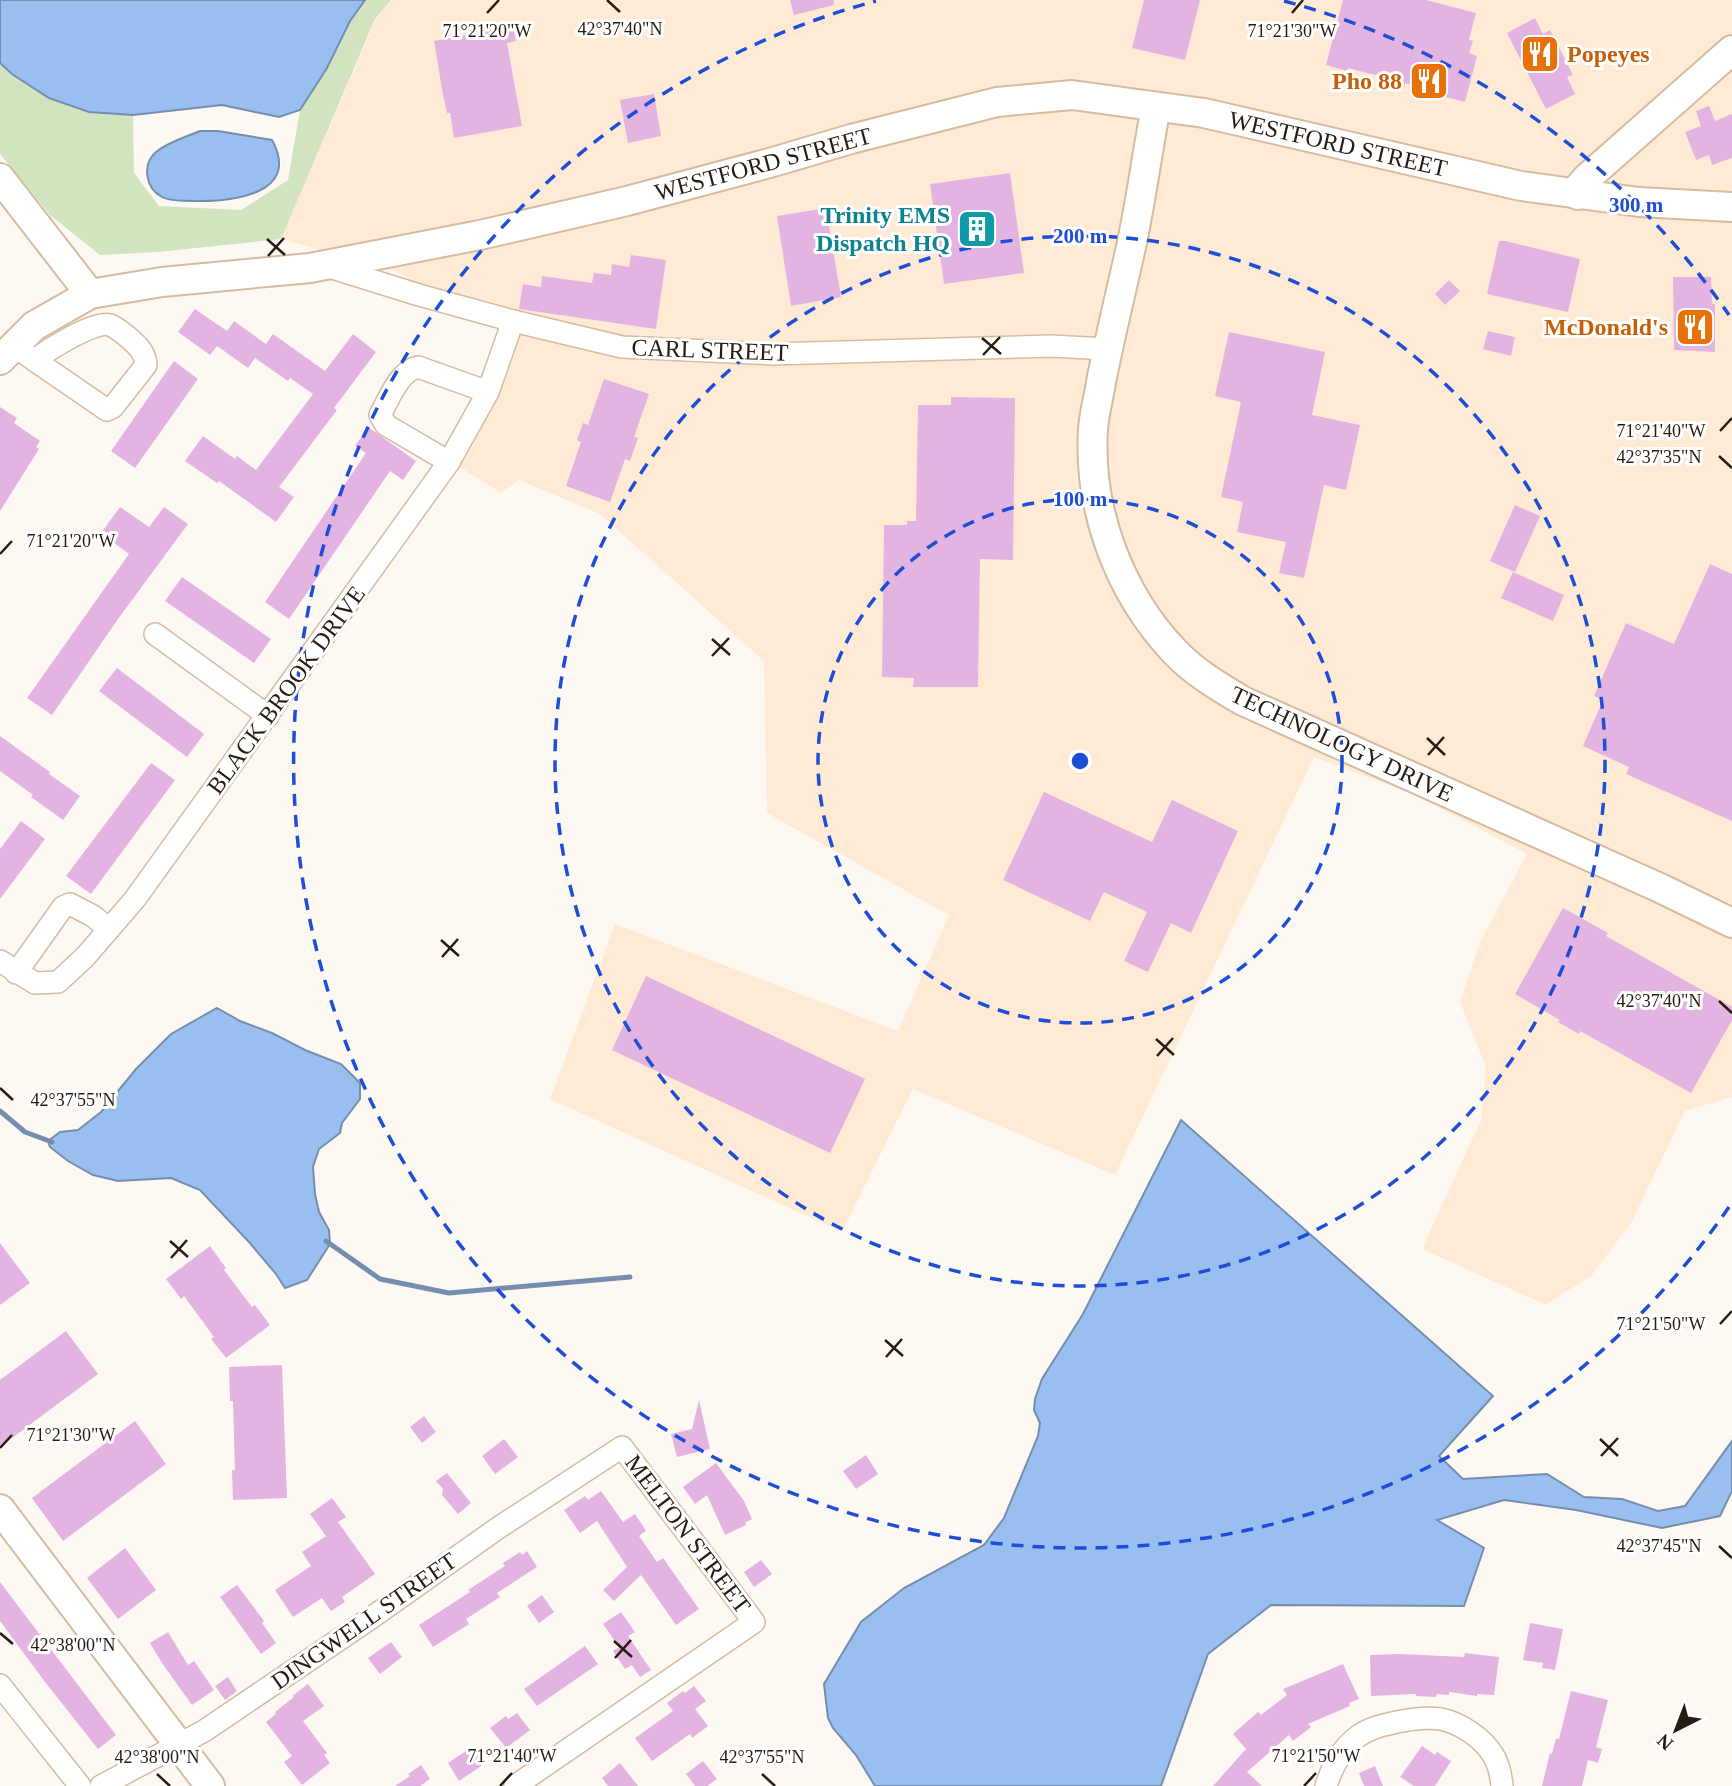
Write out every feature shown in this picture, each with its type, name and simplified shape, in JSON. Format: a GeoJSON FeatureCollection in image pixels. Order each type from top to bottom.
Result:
{"type":"FeatureCollection","features":[{"type":"Feature","properties":{"kind":"main road"},"geometry":{"type":"LineString","coordinates":[[1578,195],[1580,186],[1587,178],[1732,50]]}},
{"type":"Feature","properties":{"kind":"main road","name":"WESTFORD STREET"},"geometry":{"type":"LineString","coordinates":[[90,294],[162,282],[324,266],[480,235],[627,201],[997,102],[1072,95],[1205,113],[1521,186],[1639,202],[1732,207]]}},
{"type":"Feature","properties":{"kind":"main road","name":"TECHNOLOGY DRIVE"},"geometry":{"type":"LineString","coordinates":[[1156,107],[1093,428],[1094,475],[1101,516],[1115,559],[1140,607],[1176,653],[1207,679],[1243,701],[1660,888],[1732,923]]}},
{"type":"Feature","properties":{"kind":"main road"},"geometry":{"type":"LineString","coordinates":[[1632,137],[1620,152],[1612,176],[1621,191],[1639,202]]}},
{"type":"Feature","properties":{"kind":"main road"},"geometry":{"type":"LineString","coordinates":[[0,178],[90,294],[34,326],[16,355]]}},
{"type":"Feature","properties":{"kind":"main road"},"geometry":{"type":"LineString","coordinates":[[0,1509],[210,1786]]}},
{"type":"Feature","properties":{"kind":"street","name":"CARL STREET"},"geometry":{"type":"LineString","coordinates":[[324,266],[419,295],[622,348],[773,354],[1051,346],[1107,349]]}},
{"type":"Feature","properties":{"kind":"street","name":"BLACK BROOK DRIVE"},"geometry":{"type":"LineString","coordinates":[[8,967],[35,983],[58,982],[85,957],[135,899],[449,462],[488,392],[513,320]]}},
{"type":"Feature","properties":{"kind":"street"},"geometry":{"type":"LineString","coordinates":[[98,325],[110,325],[140,348],[146,365],[113,407],[107,410],[16,355],[52,348],[98,325]]}},
{"type":"Feature","properties":{"kind":"street"},"geometry":{"type":"LineString","coordinates":[[449,462],[386,425],[380,415],[410,369],[418,367],[488,392]]}},
{"type":"Feature","properties":{"kind":"street"},"geometry":{"type":"LineString","coordinates":[[155,634],[268,716]]}},
{"type":"Feature","properties":{"kind":"street"},"geometry":{"type":"LineString","coordinates":[[8,967],[64,907],[70,904],[93,916],[109,929]]}},
{"type":"Feature","properties":{"kind":"street","name":"MELTON STREET"},"geometry":{"type":"LineString","coordinates":[[515,1786],[754,1622],[622,1447]]}},
{"type":"Feature","properties":{"kind":"street","name":"DINGWELL STREET"},"geometry":{"type":"LineString","coordinates":[[102,1786],[204,1731],[498,1528],[622,1447]]}},
{"type":"Feature","properties":{"kind":"street"},"geometry":{"type":"LineString","coordinates":[[0,1685],[80,1786]]}},
{"type":"Feature","properties":{"kind":"street"},"geometry":{"type":"LineString","coordinates":[[1326,1786],[1331,1770],[1343,1750],[1357,1736],[1377,1726],[1411,1719],[1441,1719],[1464,1728],[1483,1742],[1494,1756],[1502,1786]]}},
{"type":"Feature","properties":{"kind":"shaded area"},"geometry":{"type":"Polygon","coordinates":[[[391,0],[1732,0],[1732,1097],[1685,1111],[1631,1223],[1592,1275],[1546,1305],[1422,1249],[1481,1120],[1486,1067],[1460,1002],[1480,942],[1527,854],[1413,794],[1314,757],[1115,1175],[913,1089],[842,1232],[550,1099],[615,924],[898,1031],[949,915],[767,813],[764,661],[600,514],[519,480],[501,493],[458,466],[520,340],[395,271],[281,239],[376,19],[391,0]]]}},
{"type":"Feature","properties":{"kind":"green space"},"geometry":{"type":"Polygon","coordinates":[[[365,0],[391,0],[375,19],[281,239],[158,252],[100,255],[50,215],[0,154],[0,63],[30,86],[64,104],[93,113],[133,115],[134,173],[159,206],[241,210],[288,180],[300,110],[327,68],[350,21],[365,0]]]}},
{"type":"Feature","properties":{"kind":"water"},"geometry":{"type":"Polygon","coordinates":[[[0,0],[365,0],[350,21],[327,68],[300,110],[279,117],[222,105],[133,115],[89,112],[49,98],[0,63],[0,0]]]}},
{"type":"Feature","properties":{"kind":"water"},"geometry":{"type":"Polygon","coordinates":[[[200,131],[218,131],[272,140],[279,158],[278,173],[270,184],[258,192],[242,197],[193,201],[162,197],[152,188],[147,176],[152,157],[166,145],[200,131]]]}},
{"type":"Feature","properties":{"kind":"water"},"geometry":{"type":"Polygon","coordinates":[[[217,1008],[240,1021],[341,1064],[360,1083],[360,1099],[342,1123],[340,1133],[319,1149],[313,1167],[315,1194],[319,1212],[329,1230],[330,1244],[307,1280],[285,1288],[249,1242],[200,1190],[171,1178],[118,1181],[93,1175],[68,1161],[50,1147],[48,1141],[60,1132],[78,1130],[101,1112],[136,1069],[171,1034],[217,1008]]]}},
{"type":"Feature","properties":{"kind":"water"},"geometry":{"type":"Polygon","coordinates":[[[1181,1120],[1493,1396],[1439,1456],[1463,1479],[1547,1474],[1584,1497],[1622,1499],[1658,1511],[1685,1506],[1732,1441],[1732,1491],[1720,1516],[1662,1528],[1576,1510],[1504,1500],[1437,1520],[1484,1548],[1464,1606],[1271,1605],[1208,1654],[1161,1786],[875,1786],[828,1718],[824,1684],[861,1622],[904,1588],[984,1545],[1004,1518],[1038,1436],[1040,1423],[1034,1410],[1042,1379],[1083,1314],[1181,1120]]]}},
{"type":"Feature","properties":{"kind":"building"},"geometry":{"type":"Polygon","coordinates":[[[790,0],[834,0],[834,5],[794,15],[790,0]]]}},
{"type":"Feature","properties":{"kind":"building"},"geometry":{"type":"Polygon","coordinates":[[[1144,0],[1200,0],[1185,60],[1132,48],[1144,0]]]}},
{"type":"Feature","properties":{"kind":"building"},"geometry":{"type":"Polygon","coordinates":[[[1343,0],[1426,0],[1476,13],[1469,40],[1473,41],[1469,53],[1477,56],[1465,102],[1405,83],[1404,88],[1382,83],[1383,77],[1326,65],[1343,0]]]}},
{"type":"Feature","properties":{"kind":"building","name":"Popeyes"},"geometry":{"type":"Polygon","coordinates":[[[1535,18],[1543,34],[1550,30],[1573,75],[1567,77],[1575,94],[1546,109],[1507,33],[1535,18]]]}},
{"type":"Feature","properties":{"kind":"building"},"geometry":{"type":"Polygon","coordinates":[[[513,27],[516,41],[507,43],[522,126],[454,138],[434,41],[513,27]]]}},
{"type":"Feature","properties":{"kind":"building"},"geometry":{"type":"Polygon","coordinates":[[[654,94],[661,136],[628,143],[620,100],[654,94]]]}},
{"type":"Feature","properties":{"kind":"building"},"geometry":{"type":"Polygon","coordinates":[[[1709,106],[1715,121],[1732,114],[1732,158],[1712,165],[1709,155],[1696,160],[1685,132],[1701,126],[1696,111],[1709,106]]]}},
{"type":"Feature","properties":{"kind":"building","name":"Trinity EMS Dispatch HQ"},"geometry":{"type":"Polygon","coordinates":[[[1010,173],[1024,273],[944,284],[930,184],[1010,173]]]}},
{"type":"Feature","properties":{"kind":"building"},"geometry":{"type":"Polygon","coordinates":[[[826,208],[841,297],[791,306],[777,216],[826,208]]]}},
{"type":"Feature","properties":{"kind":"building"},"geometry":{"type":"Polygon","coordinates":[[[1499,241],[1580,259],[1568,312],[1487,294],[1499,241]]]}},
{"type":"Feature","properties":{"kind":"building"},"geometry":{"type":"Polygon","coordinates":[[[631,255],[666,260],[656,329],[519,309],[523,284],[541,287],[542,276],[592,283],[594,273],[611,275],[612,264],[629,267],[631,255]]]}},
{"type":"Feature","properties":{"kind":"building","name":"McDonald's"},"geometry":{"type":"Polygon","coordinates":[[[1673,277],[1711,277],[1712,304],[1715,304],[1715,352],[1674,350],[1673,277]]]}},
{"type":"Feature","properties":{"kind":"building"},"geometry":{"type":"Polygon","coordinates":[[[1449,280],[1460,291],[1445,305],[1435,294],[1449,280]]]}},
{"type":"Feature","properties":{"kind":"building"},"geometry":{"type":"Polygon","coordinates":[[[195,309],[227,331],[234,321],[266,344],[273,334],[325,371],[353,334],[376,352],[334,408],[337,410],[279,487],[294,497],[276,522],[219,481],[217,483],[185,461],[203,436],[256,470],[313,394],[290,378],[288,381],[255,358],[248,368],[217,346],[210,355],[178,332],[195,309]]]}},
{"type":"Feature","properties":{"kind":"building"},"geometry":{"type":"Polygon","coordinates":[[[1488,331],[1515,337],[1511,356],[1483,349],[1488,331]]]}},
{"type":"Feature","properties":{"kind":"building"},"geometry":{"type":"Polygon","coordinates":[[[1229,332],[1325,352],[1312,415],[1360,425],[1346,490],[1324,485],[1304,578],[1279,573],[1286,542],[1237,532],[1243,502],[1221,497],[1241,402],[1215,396],[1229,332]]]}},
{"type":"Feature","properties":{"kind":"building"},"geometry":{"type":"Polygon","coordinates":[[[174,361],[198,379],[135,468],[111,451],[174,361]]]}},
{"type":"Feature","properties":{"kind":"building"},"geometry":{"type":"Polygon","coordinates":[[[604,379],[649,394],[634,437],[638,438],[630,461],[625,459],[610,502],[566,486],[581,442],[577,440],[583,423],[588,425],[604,379]]]}},
{"type":"Feature","properties":{"kind":"building"},"geometry":{"type":"Polygon","coordinates":[[[951,397],[1015,398],[1013,560],[980,559],[978,687],[913,687],[914,678],[882,677],[884,525],[907,525],[907,521],[916,521],[918,405],[951,405],[951,397]]]}},
{"type":"Feature","properties":{"kind":"building"},"geometry":{"type":"Polygon","coordinates":[[[0,407],[17,418],[14,423],[40,441],[36,447],[39,449],[0,511],[0,407]]]}},
{"type":"Feature","properties":{"kind":"building"},"geometry":{"type":"Polygon","coordinates":[[[368,427],[416,461],[403,480],[390,471],[289,619],[265,602],[366,453],[355,446],[368,427]]]}},
{"type":"Feature","properties":{"kind":"building"},"geometry":{"type":"Polygon","coordinates":[[[1515,505],[1540,516],[1515,572],[1490,561],[1515,505]]]}},
{"type":"Feature","properties":{"kind":"building"},"geometry":{"type":"Polygon","coordinates":[[[120,507],[149,527],[164,507],[188,524],[52,715],[27,698],[129,554],[101,533],[120,507]]]}},
{"type":"Feature","properties":{"kind":"building"},"geometry":{"type":"Polygon","coordinates":[[[1710,564],[1732,574],[1732,821],[1626,774],[1629,767],[1583,746],[1603,700],[1594,696],[1626,623],[1674,644],[1710,564]]]}},
{"type":"Feature","properties":{"kind":"building"},"geometry":{"type":"Polygon","coordinates":[[[1513,572],[1564,595],[1553,621],[1501,598],[1513,572]]]}},
{"type":"Feature","properties":{"kind":"building"},"geometry":{"type":"Polygon","coordinates":[[[182,577],[271,639],[254,663],[165,601],[182,577]]]}},
{"type":"Feature","properties":{"kind":"building"},"geometry":{"type":"Polygon","coordinates":[[[117,668],[204,734],[187,757],[99,691],[117,668]]]}},
{"type":"Feature","properties":{"kind":"building"},"geometry":{"type":"Polygon","coordinates":[[[0,736],[80,796],[63,820],[0,771],[0,736]]]}},
{"type":"Feature","properties":{"kind":"building"},"geometry":{"type":"Polygon","coordinates":[[[151,763],[175,780],[91,894],[66,876],[151,763]]]}},
{"type":"Feature","properties":{"kind":"building"},"geometry":{"type":"Polygon","coordinates":[[[1044,792],[1152,842],[1172,800],[1238,831],[1191,933],[1171,923],[1148,972],[1124,961],[1147,912],[1104,892],[1090,921],[1003,880],[1044,792]]]}},
{"type":"Feature","properties":{"kind":"building"},"geometry":{"type":"Polygon","coordinates":[[[21,821],[45,839],[0,899],[0,849],[21,821]]]}},
{"type":"Feature","properties":{"kind":"building"},"geometry":{"type":"Polygon","coordinates":[[[1563,908],[1608,933],[1606,936],[1732,1007],[1732,1020],[1691,1093],[1580,1031],[1579,1034],[1515,994],[1563,908]]]}},
{"type":"Feature","properties":{"kind":"building"},"geometry":{"type":"Polygon","coordinates":[[[646,976],[865,1079],[830,1153],[612,1050],[646,976]]]}},
{"type":"Feature","properties":{"kind":"building"},"geometry":{"type":"Polygon","coordinates":[[[0,1243],[30,1283],[0,1305],[0,1243]]]}},
{"type":"Feature","properties":{"kind":"building"},"geometry":{"type":"Polygon","coordinates":[[[210,1246],[252,1307],[255,1305],[270,1325],[226,1358],[184,1296],[181,1299],[166,1279],[210,1246]]]}},
{"type":"Feature","properties":{"kind":"building"},"geometry":{"type":"Polygon","coordinates":[[[66,1331],[98,1374],[0,1447],[0,1380],[66,1331]]]}},
{"type":"Feature","properties":{"kind":"building"},"geometry":{"type":"Polygon","coordinates":[[[282,1365],[287,1498],[233,1500],[233,1401],[230,1401],[229,1367],[282,1365]]]}},
{"type":"Feature","properties":{"kind":"building"},"geometry":{"type":"Polygon","coordinates":[[[699,1400],[710,1449],[677,1457],[671,1434],[692,1429],[699,1400]]]}},
{"type":"Feature","properties":{"kind":"building"},"geometry":{"type":"Polygon","coordinates":[[[424,1416],[436,1432],[422,1443],[410,1427],[424,1416]]]}},
{"type":"Feature","properties":{"kind":"building"},"geometry":{"type":"Polygon","coordinates":[[[135,1421],[166,1464],[63,1541],[32,1498],[135,1421]]]}},
{"type":"Feature","properties":{"kind":"building"},"geometry":{"type":"Polygon","coordinates":[[[504,1439],[518,1457],[495,1474],[482,1456],[504,1439]]]}},
{"type":"Feature","properties":{"kind":"building"},"geometry":{"type":"Polygon","coordinates":[[[866,1455],[878,1474],[856,1489],[843,1471],[866,1455]]]}},
{"type":"Feature","properties":{"kind":"building"},"geometry":{"type":"Polygon","coordinates":[[[716,1463],[744,1501],[752,1519],[745,1523],[746,1525],[725,1535],[707,1495],[695,1504],[683,1487],[716,1463]]]}},
{"type":"Feature","properties":{"kind":"building"},"geometry":{"type":"Polygon","coordinates":[[[447,1473],[471,1503],[458,1514],[442,1495],[443,1489],[436,1481],[447,1473]]]}},
{"type":"Feature","properties":{"kind":"building"},"geometry":{"type":"Polygon","coordinates":[[[601,1491],[623,1522],[635,1514],[646,1531],[639,1536],[657,1562],[663,1558],[699,1609],[676,1625],[641,1575],[614,1601],[603,1590],[627,1567],[597,1521],[580,1533],[564,1510],[585,1496],[588,1500],[601,1491]]]}},
{"type":"Feature","properties":{"kind":"building"},"geometry":{"type":"Polygon","coordinates":[[[332,1498],[346,1517],[338,1522],[375,1574],[342,1597],[345,1602],[331,1611],[322,1598],[293,1617],[275,1590],[311,1566],[302,1552],[326,1536],[310,1514],[332,1498]]]}},
{"type":"Feature","properties":{"kind":"building"},"geometry":{"type":"Polygon","coordinates":[[[125,1548],[156,1590],[118,1619],[87,1578],[125,1548]]]}},
{"type":"Feature","properties":{"kind":"building"},"geometry":{"type":"Polygon","coordinates":[[[527,1551],[537,1567],[497,1593],[500,1597],[466,1619],[469,1624],[433,1647],[419,1625],[470,1592],[468,1590],[505,1566],[503,1563],[520,1552],[522,1555],[527,1551]]]}},
{"type":"Feature","properties":{"kind":"building"},"geometry":{"type":"Polygon","coordinates":[[[761,1560],[772,1574],[754,1587],[744,1572],[761,1560]]]}},
{"type":"Feature","properties":{"kind":"building"},"geometry":{"type":"Polygon","coordinates":[[[0,1582],[116,1735],[98,1749],[0,1621],[0,1582]]]}},
{"type":"Feature","properties":{"kind":"building"},"geometry":{"type":"Polygon","coordinates":[[[237,1585],[264,1621],[262,1623],[276,1643],[261,1654],[220,1597],[237,1585]]]}},
{"type":"Feature","properties":{"kind":"building"},"geometry":{"type":"Polygon","coordinates":[[[542,1595],[554,1612],[539,1623],[527,1606],[542,1595]]]}},
{"type":"Feature","properties":{"kind":"building"},"geometry":{"type":"Polygon","coordinates":[[[621,1612],[635,1632],[628,1636],[651,1670],[640,1677],[632,1665],[625,1669],[613,1651],[619,1647],[603,1624],[621,1612]]]}},
{"type":"Feature","properties":{"kind":"building"},"geometry":{"type":"Polygon","coordinates":[[[1530,1623],[1563,1629],[1555,1670],[1542,1668],[1543,1663],[1523,1660],[1530,1623]]]}},
{"type":"Feature","properties":{"kind":"building"},"geometry":{"type":"Polygon","coordinates":[[[168,1632],[188,1665],[194,1661],[214,1690],[192,1705],[150,1643],[168,1632]]]}},
{"type":"Feature","properties":{"kind":"building"},"geometry":{"type":"Polygon","coordinates":[[[391,1642],[402,1657],[380,1674],[368,1658],[391,1642]]]}},
{"type":"Feature","properties":{"kind":"building"},"geometry":{"type":"Polygon","coordinates":[[[585,1646],[598,1664],[537,1706],[524,1689],[585,1646]]]}},
{"type":"Feature","properties":{"kind":"building"},"geometry":{"type":"Polygon","coordinates":[[[1465,1653],[1499,1657],[1494,1695],[1477,1696],[1449,1692],[1449,1695],[1437,1694],[1436,1697],[1416,1694],[1371,1696],[1370,1655],[1464,1657],[1465,1653]]]}},
{"type":"Feature","properties":{"kind":"building"},"geometry":{"type":"Polygon","coordinates":[[[1343,1664],[1359,1699],[1349,1703],[1350,1706],[1308,1724],[1311,1727],[1293,1741],[1289,1735],[1247,1772],[1262,1786],[1213,1786],[1246,1749],[1233,1734],[1258,1712],[1261,1715],[1287,1695],[1283,1689],[1343,1664]]]}},
{"type":"Feature","properties":{"kind":"building"},"geometry":{"type":"Polygon","coordinates":[[[228,1677],[237,1691],[225,1700],[215,1686],[228,1677]]]}},
{"type":"Feature","properties":{"kind":"building"},"geometry":{"type":"Polygon","coordinates":[[[308,1684],[324,1706],[303,1721],[327,1753],[324,1755],[330,1763],[302,1785],[284,1762],[292,1756],[266,1722],[308,1684]]]}},
{"type":"Feature","properties":{"kind":"building"},"geometry":{"type":"Polygon","coordinates":[[[694,1686],[706,1701],[695,1709],[708,1726],[692,1738],[690,1734],[652,1761],[635,1738],[673,1711],[667,1703],[694,1686]]]}},
{"type":"Feature","properties":{"kind":"building"},"geometry":{"type":"Polygon","coordinates":[[[1571,1691],[1608,1700],[1596,1747],[1602,1749],[1598,1763],[1588,1760],[1582,1786],[1542,1786],[1550,1753],[1552,1754],[1556,1738],[1559,1739],[1571,1691]]]}},
{"type":"Feature","properties":{"kind":"building"},"geometry":{"type":"Polygon","coordinates":[[[517,1713],[530,1730],[506,1748],[490,1728],[506,1716],[508,1719],[517,1713]]]}},
{"type":"Feature","properties":{"kind":"building"},"geometry":{"type":"Polygon","coordinates":[[[1422,1746],[1451,1761],[1435,1786],[1414,1786],[1400,1777],[1422,1746]]]}},
{"type":"Feature","properties":{"kind":"building"},"geometry":{"type":"Polygon","coordinates":[[[472,1747],[484,1764],[459,1781],[448,1763],[472,1747]]]}},
{"type":"Feature","properties":{"kind":"building"},"geometry":{"type":"Polygon","coordinates":[[[703,1761],[717,1779],[707,1786],[695,1786],[686,1774],[703,1761]]]}},
{"type":"Feature","properties":{"kind":"building"},"geometry":{"type":"Polygon","coordinates":[[[620,1763],[638,1786],[608,1786],[602,1778],[620,1763]]]}},
{"type":"Feature","properties":{"kind":"building"},"geometry":{"type":"Polygon","coordinates":[[[421,1765],[430,1779],[420,1786],[395,1786],[410,1776],[408,1774],[421,1765]]]}},
{"type":"Feature","properties":{"kind":"building"},"geometry":{"type":"Polygon","coordinates":[[[1375,1766],[1383,1786],[1364,1786],[1359,1773],[1375,1766]]]}},
{"type":"Feature","properties":{"kind":"waterway"},"geometry":{"type":"LineString","coordinates":[[0,1111],[25,1132],[52,1142]]}},
{"type":"Feature","properties":{"kind":"waterway"},"geometry":{"type":"LineString","coordinates":[[326,1241],[380,1279],[449,1293],[630,1277]]}},
{"type":"Feature","properties":{"kind":"place","name":"Popeyes"},"geometry":{"type":"Point","coordinates":[1540,54]}},
{"type":"Feature","properties":{"kind":"place","name":"Pho 88"},"geometry":{"type":"Point","coordinates":[1429,81]}},
{"type":"Feature","properties":{"kind":"place","name":"Trinity EMS Dispatch HQ"},"geometry":{"type":"Point","coordinates":[977,229]}},
{"type":"Feature","properties":{"kind":"place","name":"McDonald's"},"geometry":{"type":"Point","coordinates":[1695,327]}}]}
